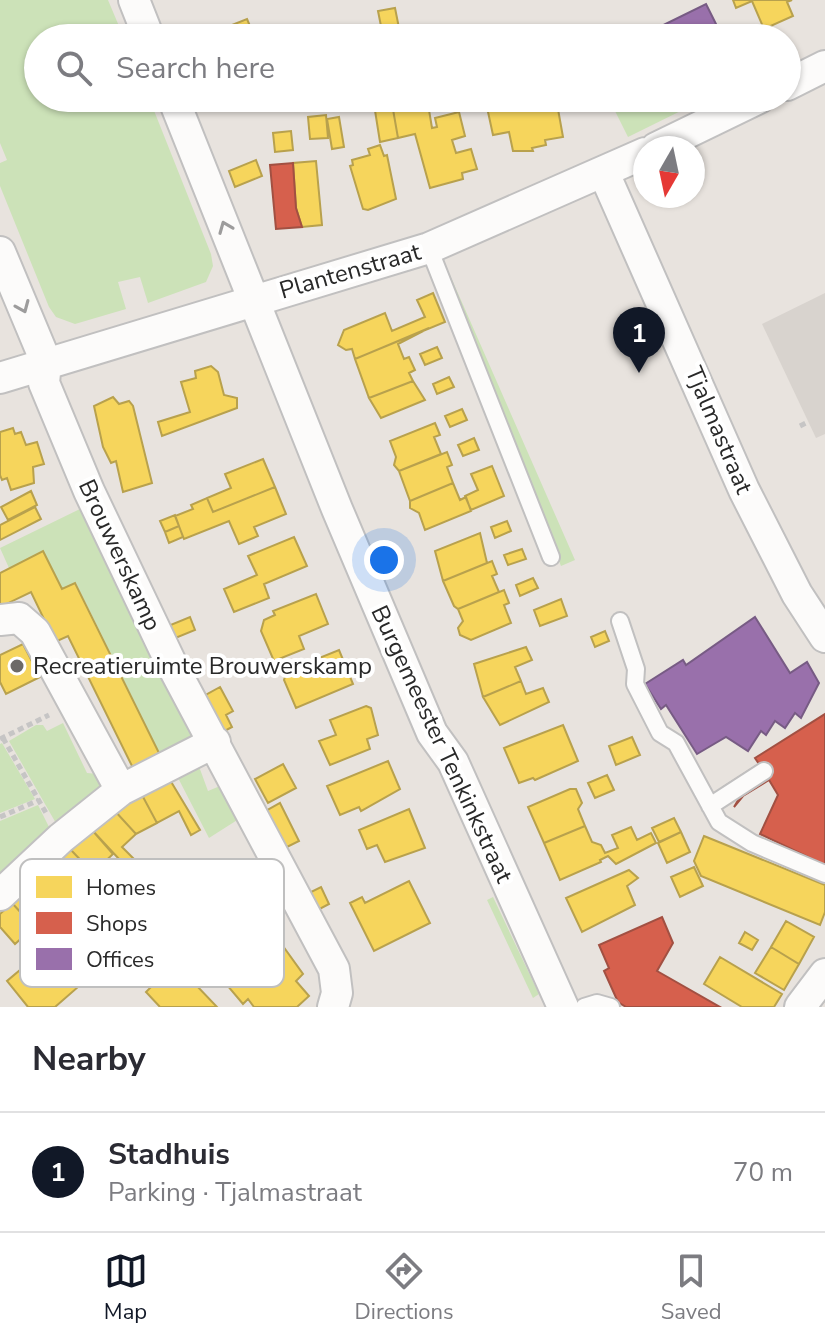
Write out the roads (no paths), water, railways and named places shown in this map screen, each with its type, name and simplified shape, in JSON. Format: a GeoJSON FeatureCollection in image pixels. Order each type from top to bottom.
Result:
{"type":"FeatureCollection","features":[{"type":"Feature","properties":{"kind":"street"},"geometry":{"type":"LineString","coordinates":[[134,0],[143,24]]}},
{"type":"Feature","properties":{"kind":"street"},"geometry":{"type":"LineString","coordinates":[[801,78],[825,66]]}},
{"type":"Feature","properties":{"kind":"street","name":"Burgemeester Tenkinkstraat"},"geometry":{"type":"LineString","coordinates":[[179,112],[432,733],[453,762],[563,1007]]}},
{"type":"Feature","properties":{"kind":"street"},"geometry":{"type":"LineString","coordinates":[[681,136],[730,112]]}},
{"type":"Feature","properties":{"kind":"street","name":"Plantenstraat"},"geometry":{"type":"LineString","coordinates":[[0,378],[429,248],[633,159]]}},
{"type":"Feature","properties":{"kind":"street","name":"Tjalmastraat"},"geometry":{"type":"LineString","coordinates":[[604,173],[744,490],[797,594],[825,637]]}},
{"type":"Feature","properties":{"kind":"street","name":"Brouwerskamp"},"geometry":{"type":"LineString","coordinates":[[0,252],[46,362],[44,383],[89,491],[171,663],[276,859]]}},
{"type":"Feature","properties":{"kind":"street"},"geometry":{"type":"LineString","coordinates":[[0,620],[19,618],[35,632],[121,790]]}},
{"type":"Feature","properties":{"kind":"street"},"geometry":{"type":"LineString","coordinates":[[39,859],[121,790],[215,742]]}},
{"type":"Feature","properties":{"kind":"street","name":"Brouwerskamp"},"geometry":{"type":"LineString","coordinates":[[284,874],[334,969],[337,993],[333,1007]]}},
{"type":"Feature","properties":{"kind":"street"},"geometry":{"type":"LineString","coordinates":[[0,895],[20,876]]}},
{"type":"Feature","properties":{"kind":"street"},"geometry":{"type":"LineString","coordinates":[[801,1004],[825,974]]}},
{"type":"Feature","properties":{"kind":"lane"},"geometry":{"type":"LineString","coordinates":[[429,248],[551,557]]}},
{"type":"Feature","properties":{"kind":"lane"},"geometry":{"type":"LineString","coordinates":[[620,621],[636,669],[635,684],[660,733],[676,743],[719,822],[752,843],[825,874]]}},
{"type":"Feature","properties":{"kind":"lane"},"geometry":{"type":"LineString","coordinates":[[710,806],[764,771]]}},
{"type":"Feature","properties":{"kind":"lane"},"geometry":{"type":"LineString","coordinates":[[584,1007],[597,1003],[611,1007]]}},
{"type":"Feature","properties":{"kind":"place","name":"Stadhuis"},"geometry":{"type":"Point","coordinates":[639,373]}},
{"type":"Feature","properties":{"kind":"place","name":"Recreatieruimte Brouwerskamp"},"geometry":{"type":"Point","coordinates":[17,666]}}]}
